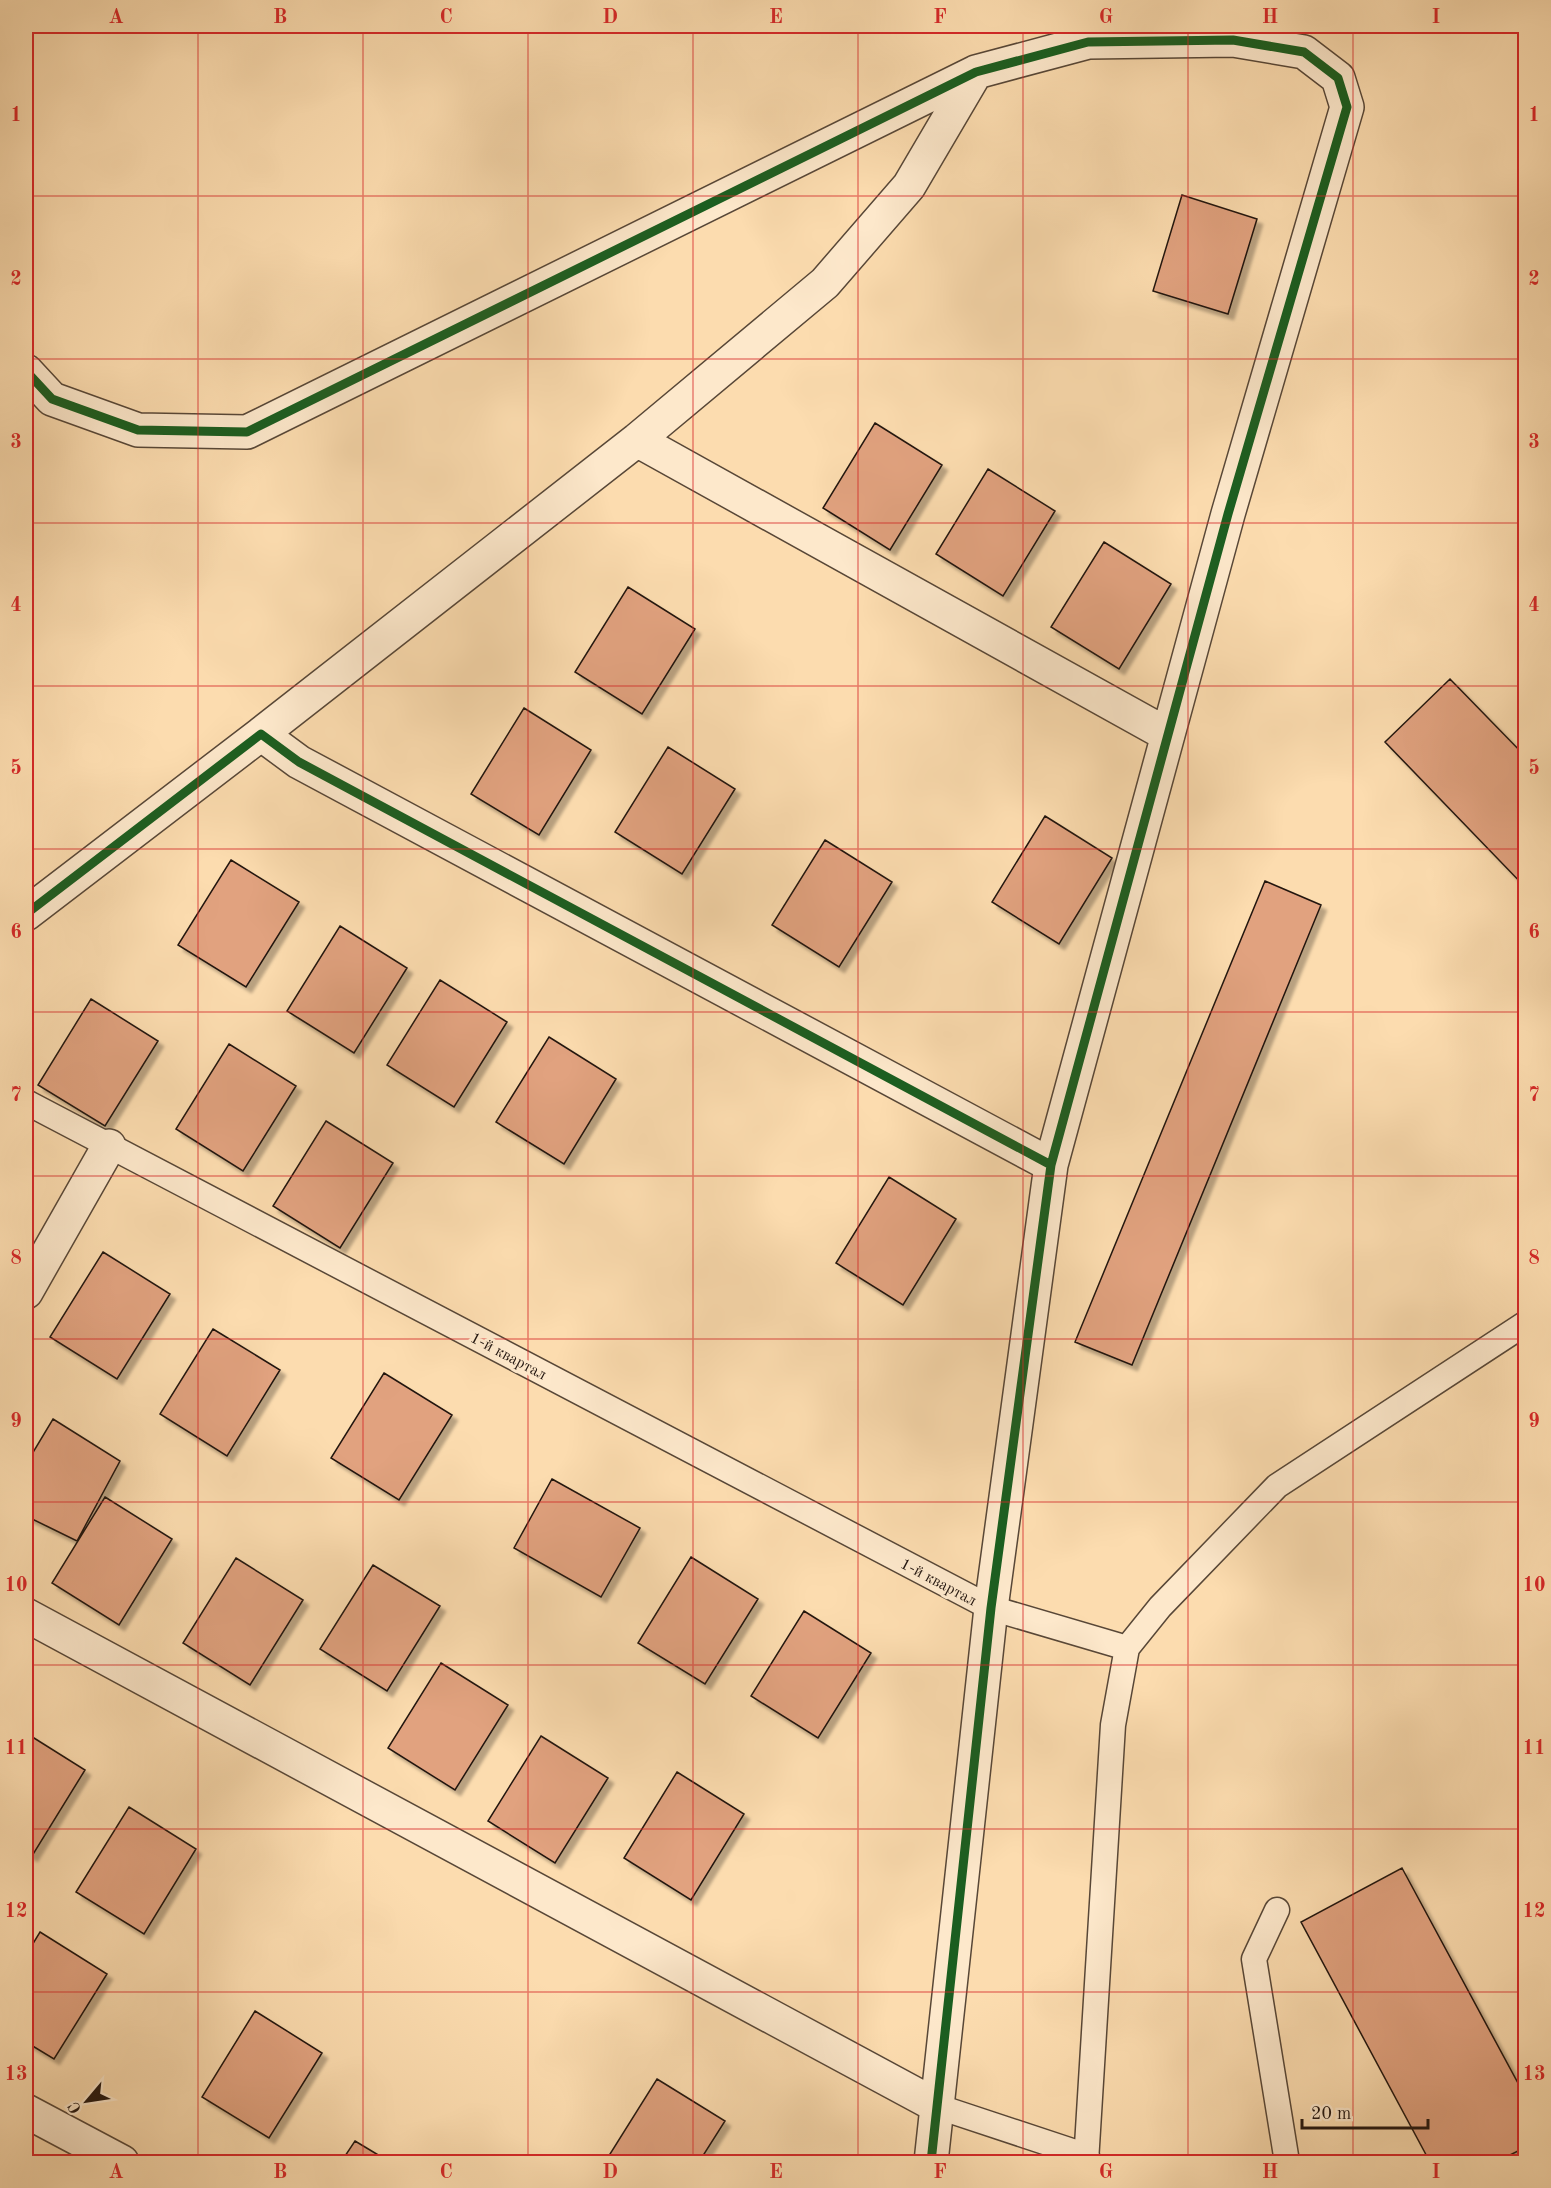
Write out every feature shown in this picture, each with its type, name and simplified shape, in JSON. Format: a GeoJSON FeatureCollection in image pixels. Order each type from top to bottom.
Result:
{"type":"FeatureCollection","features":[{"type":"Feature","properties":{"kind":"street"},"geometry":{"type":"LineString","coordinates":[[26,371],[52,399],[138,430],[247,432],[976,72],[1088,42],[1233,40],[1304,52],[1338,78],[1347,107],[1228,514],[1051,1165],[992,1608],[939,2107],[931,2163]]}},
{"type":"Feature","properties":{"kind":"street"},"geometry":{"type":"LineString","coordinates":[[26,914],[261,734],[637,440],[825,283],[909,186],[976,72]]}},
{"type":"Feature","properties":{"kind":"street"},"geometry":{"type":"LineString","coordinates":[[637,440],[1168,735]]}},
{"type":"Feature","properties":{"kind":"street"},"geometry":{"type":"LineString","coordinates":[[261,734],[299,762],[1051,1165]]}},
{"type":"Feature","properties":{"kind":"street"},"geometry":{"type":"LineString","coordinates":[[26,1292],[109,1146]]}},
{"type":"Feature","properties":{"kind":"street"},"geometry":{"type":"LineString","coordinates":[[26,1615],[939,2107]]}},
{"type":"Feature","properties":{"kind":"street"},"geometry":{"type":"LineString","coordinates":[[26,2111],[122,2163]]}},
{"type":"Feature","properties":{"kind":"lane","name":"1-й квартал"},"geometry":{"type":"LineString","coordinates":[[26,1102],[992,1608],[1126,1648]]}},
{"type":"Feature","properties":{"kind":"lane"},"geometry":{"type":"LineString","coordinates":[[939,2107],[1087,2159],[1113,1725],[1126,1648],[1160,1607],[1277,1486],[1526,1323]]}},
{"type":"Feature","properties":{"kind":"lane"},"geometry":{"type":"LineString","coordinates":[[1277,1910],[1254,1959],[1287,2163]]}},
{"type":"Feature","properties":{"kind":"building"},"geometry":{"type":"Polygon","coordinates":[[[1182,195],[1257,219],[1228,314],[1153,291],[1182,195]]]}},
{"type":"Feature","properties":{"kind":"building"},"geometry":{"type":"Polygon","coordinates":[[[875,423],[942,465],[890,550],[823,508],[875,423]]]}},
{"type":"Feature","properties":{"kind":"building"},"geometry":{"type":"Polygon","coordinates":[[[988,469],[1055,511],[1003,596],[936,554],[988,469]]]}},
{"type":"Feature","properties":{"kind":"building"},"geometry":{"type":"Polygon","coordinates":[[[1104,542],[1171,584],[1119,669],[1051,627],[1104,542]]]}},
{"type":"Feature","properties":{"kind":"building"},"geometry":{"type":"Polygon","coordinates":[[[628,587],[695,629],[642,714],[575,672],[628,587]]]}},
{"type":"Feature","properties":{"kind":"building"},"geometry":{"type":"Polygon","coordinates":[[[1450,679],[1526,757],[1526,888],[1385,742],[1450,679]]]}},
{"type":"Feature","properties":{"kind":"building"},"geometry":{"type":"Polygon","coordinates":[[[524,708],[591,750],[539,835],[471,794],[524,708]]]}},
{"type":"Feature","properties":{"kind":"building"},"geometry":{"type":"Polygon","coordinates":[[[668,747],[735,789],[682,874],[615,832],[668,747]]]}},
{"type":"Feature","properties":{"kind":"building"},"geometry":{"type":"Polygon","coordinates":[[[1045,816],[1112,858],[1059,944],[992,902],[1045,816]]]}},
{"type":"Feature","properties":{"kind":"building"},"geometry":{"type":"Polygon","coordinates":[[[825,840],[892,882],[839,967],[772,925],[825,840]]]}},
{"type":"Feature","properties":{"kind":"building"},"geometry":{"type":"Polygon","coordinates":[[[231,860],[299,902],[246,987],[178,945],[231,860]]]}},
{"type":"Feature","properties":{"kind":"building"},"geometry":{"type":"Polygon","coordinates":[[[1265,881],[1321,905],[1132,1365],[1075,1342],[1265,881]]]}},
{"type":"Feature","properties":{"kind":"building"},"geometry":{"type":"Polygon","coordinates":[[[340,926],[407,968],[354,1053],[287,1011],[340,926]]]}},
{"type":"Feature","properties":{"kind":"building"},"geometry":{"type":"Polygon","coordinates":[[[440,980],[507,1022],[454,1107],[387,1065],[440,980]]]}},
{"type":"Feature","properties":{"kind":"building"},"geometry":{"type":"Polygon","coordinates":[[[91,999],[158,1041],[105,1126],[38,1085],[91,999]]]}},
{"type":"Feature","properties":{"kind":"building"},"geometry":{"type":"Polygon","coordinates":[[[549,1037],[616,1079],[564,1164],[496,1122],[549,1037]]]}},
{"type":"Feature","properties":{"kind":"building"},"geometry":{"type":"Polygon","coordinates":[[[229,1044],[296,1086],[243,1171],[176,1129],[229,1044]]]}},
{"type":"Feature","properties":{"kind":"building"},"geometry":{"type":"Polygon","coordinates":[[[326,1121],[393,1163],[340,1248],[273,1206],[326,1121]]]}},
{"type":"Feature","properties":{"kind":"building"},"geometry":{"type":"Polygon","coordinates":[[[889,1177],[956,1219],[903,1305],[836,1263],[889,1177]]]}},
{"type":"Feature","properties":{"kind":"building"},"geometry":{"type":"Polygon","coordinates":[[[103,1252],[170,1294],[117,1379],[50,1337],[103,1252]]]}},
{"type":"Feature","properties":{"kind":"building"},"geometry":{"type":"Polygon","coordinates":[[[213,1329],[280,1370],[227,1456],[160,1414],[213,1329]]]}},
{"type":"Feature","properties":{"kind":"building"},"geometry":{"type":"Polygon","coordinates":[[[384,1373],[452,1415],[399,1500],[331,1458],[384,1373]]]}},
{"type":"Feature","properties":{"kind":"building"},"geometry":{"type":"Polygon","coordinates":[[[53,1419],[120,1461],[77,1541],[26,1516],[26,1464],[53,1419]]]}},
{"type":"Feature","properties":{"kind":"building"},"geometry":{"type":"Polygon","coordinates":[[[552,1479],[640,1528],[601,1597],[514,1548],[552,1479]]]}},
{"type":"Feature","properties":{"kind":"building"},"geometry":{"type":"Polygon","coordinates":[[[105,1497],[172,1539],[119,1625],[52,1583],[105,1497]]]}},
{"type":"Feature","properties":{"kind":"building"},"geometry":{"type":"Polygon","coordinates":[[[691,1557],[758,1599],[705,1684],[638,1643],[691,1557]]]}},
{"type":"Feature","properties":{"kind":"building"},"geometry":{"type":"Polygon","coordinates":[[[236,1558],[303,1600],[250,1685],[183,1643],[236,1558]]]}},
{"type":"Feature","properties":{"kind":"building"},"geometry":{"type":"Polygon","coordinates":[[[373,1565],[440,1606],[387,1691],[320,1649],[373,1565]]]}},
{"type":"Feature","properties":{"kind":"building"},"geometry":{"type":"Polygon","coordinates":[[[804,1611],[871,1653],[818,1738],[751,1696],[804,1611]]]}},
{"type":"Feature","properties":{"kind":"building"},"geometry":{"type":"Polygon","coordinates":[[[441,1663],[508,1705],[455,1790],[388,1748],[441,1663]]]}},
{"type":"Feature","properties":{"kind":"building"},"geometry":{"type":"Polygon","coordinates":[[[26,1733],[85,1770],[32,1856],[26,1852],[26,1733]]]}},
{"type":"Feature","properties":{"kind":"building"},"geometry":{"type":"Polygon","coordinates":[[[541,1736],[608,1778],[555,1863],[488,1821],[541,1736]]]}},
{"type":"Feature","properties":{"kind":"building"},"geometry":{"type":"Polygon","coordinates":[[[677,1772],[744,1814],[691,1900],[624,1858],[677,1772]]]}},
{"type":"Feature","properties":{"kind":"building"},"geometry":{"type":"Polygon","coordinates":[[[129,1807],[196,1849],[144,1934],[76,1892],[129,1807]]]}},
{"type":"Feature","properties":{"kind":"building"},"geometry":{"type":"Polygon","coordinates":[[[1402,1868],[1526,2098],[1526,2147],[1496,2162],[1430,2162],[1301,1922],[1402,1868]]]}},
{"type":"Feature","properties":{"kind":"building"},"geometry":{"type":"Polygon","coordinates":[[[40,1932],[107,1974],[54,2059],[26,2042],[26,1955],[40,1932]]]}},
{"type":"Feature","properties":{"kind":"building"},"geometry":{"type":"Polygon","coordinates":[[[255,2011],[322,2053],[269,2138],[202,2097],[255,2011]]]}},
{"type":"Feature","properties":{"kind":"building"},"geometry":{"type":"Polygon","coordinates":[[[657,2079],[725,2121],[699,2162],[605,2162],[657,2079]]]}},
{"type":"Feature","properties":{"kind":"building"},"geometry":{"type":"Polygon","coordinates":[[[355,2141],[390,2162],[341,2162],[355,2141]]]}},
{"type":"Feature","properties":{"kind":"cycle path"},"geometry":{"type":"LineString","coordinates":[[26,371],[52,399],[138,430],[247,432],[976,72],[1088,42],[1233,40],[1304,52],[1338,78],[1347,107],[1228,514],[1051,1165]]}},
{"type":"Feature","properties":{"kind":"cycle path"},"geometry":{"type":"LineString","coordinates":[[26,914],[261,734],[299,762],[1051,1165],[991,1608],[931,2162]]}}]}
